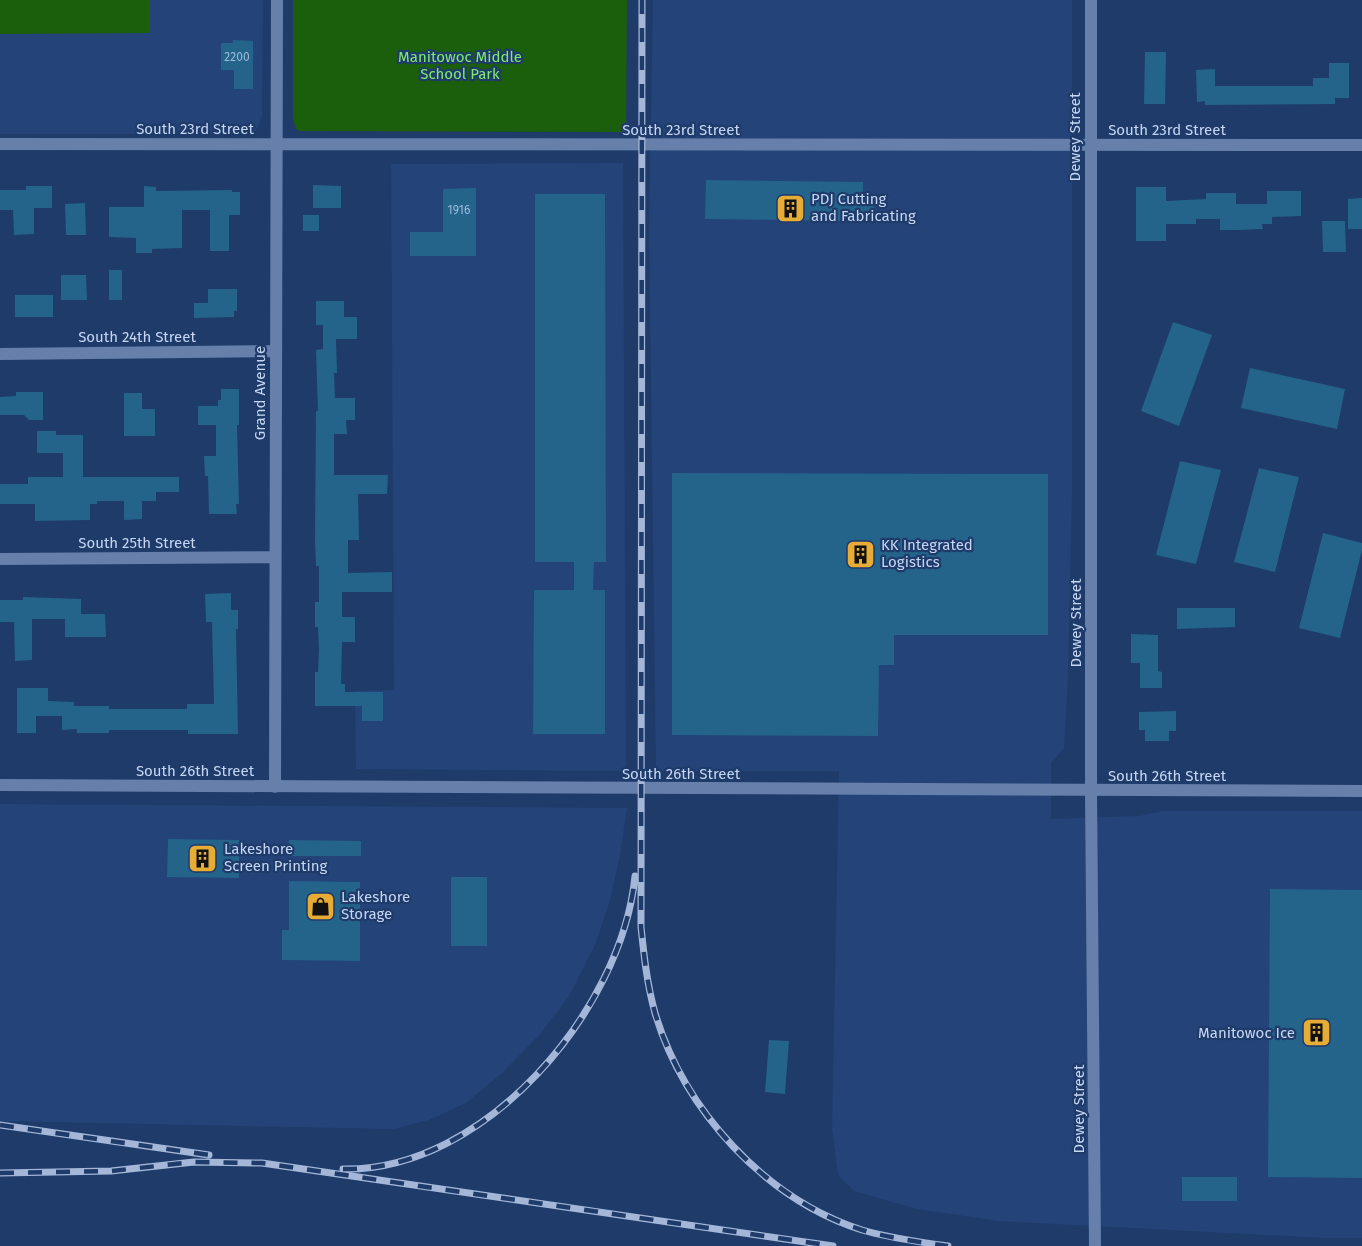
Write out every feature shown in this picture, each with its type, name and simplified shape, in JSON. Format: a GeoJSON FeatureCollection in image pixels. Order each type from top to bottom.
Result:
{"type":"FeatureCollection","features":[{"type":"Feature","properties":{"kind":"street","name":"Grand Avenue"},"geometry":{"type":"LineString","coordinates":[[275,787],[274,557],[278,0]]}},
{"type":"Feature","properties":{"kind":"street","name":"Dewey Street"},"geometry":{"type":"LineString","coordinates":[[1091,0],[1091,792],[1095,1246]]}},
{"type":"Feature","properties":{"kind":"street","name":"South 23rd Street"},"geometry":{"type":"LineString","coordinates":[[0,144],[1362,145]]}},
{"type":"Feature","properties":{"kind":"street","name":"South 24th Street"},"geometry":{"type":"LineString","coordinates":[[0,354],[275,351]]}},
{"type":"Feature","properties":{"kind":"street","name":"South 25th Street"},"geometry":{"type":"LineString","coordinates":[[0,559],[274,557]]}},
{"type":"Feature","properties":{"kind":"street","name":"South 26th Street"},"geometry":{"type":"LineString","coordinates":[[0,785],[1091,792],[1362,791]]}},
{"type":"Feature","properties":{"kind":"shaded area"},"geometry":{"type":"Polygon","coordinates":[[[0,0],[263,0],[262,116],[258,127],[252,134],[0,134],[0,0]]]}},
{"type":"Feature","properties":{"kind":"shaded area"},"geometry":{"type":"Polygon","coordinates":[[[653,0],[1072,0],[1072,491],[1068,678],[1064,748],[1051,763],[1051,819],[1139,816],[1163,811],[1362,811],[1362,1238],[998,1221],[917,1209],[854,1191],[838,1175],[832,1128],[839,771],[656,771],[649,233],[653,0]]]}},
{"type":"Feature","properties":{"kind":"shaded area"},"geometry":{"type":"Polygon","coordinates":[[[623,163],[626,771],[356,769],[355,691],[394,690],[391,164],[623,163]]]}},
{"type":"Feature","properties":{"kind":"shaded area"},"geometry":{"type":"Polygon","coordinates":[[[0,804],[627,808],[610,900],[595,945],[569,996],[541,1033],[503,1072],[466,1103],[429,1120],[394,1129],[0,1121],[0,804]]]}},
{"type":"Feature","properties":{"kind":"green space"},"geometry":{"type":"Polygon","coordinates":[[[0,0],[150,0],[150,33],[0,34],[0,0]]]}},
{"type":"Feature","properties":{"kind":"green space","name":"Manitowoc Middle School Park"},"geometry":{"type":"Polygon","coordinates":[[[293,0],[627,0],[626,132],[300,131],[296,129],[293,119],[293,0]]]}},
{"type":"Feature","properties":{"kind":"building"},"geometry":{"type":"Polygon","coordinates":[[[233,40],[253,41],[253,89],[234,89],[234,70],[221,70],[221,43],[233,43],[233,40]]]}},
{"type":"Feature","properties":{"kind":"building"},"geometry":{"type":"Polygon","coordinates":[[[1145,52],[1166,52],[1165,104],[1144,104],[1145,52]]]}},
{"type":"Feature","properties":{"kind":"building"},"geometry":{"type":"Polygon","coordinates":[[[1329,63],[1349,63],[1349,98],[1335,98],[1335,104],[1205,105],[1205,101],[1197,102],[1196,70],[1215,69],[1215,86],[1313,86],[1313,78],[1329,78],[1329,63]]]}},
{"type":"Feature","properties":{"kind":"building","name":"PDJ Cutting and Fabricating"},"geometry":{"type":"Polygon","coordinates":[[[706,180],[863,182],[863,197],[874,197],[874,221],[705,219],[706,180]]]}},
{"type":"Feature","properties":{"kind":"building"},"geometry":{"type":"Polygon","coordinates":[[[313,185],[341,186],[341,208],[313,208],[313,185]]]}},
{"type":"Feature","properties":{"kind":"building"},"geometry":{"type":"Polygon","coordinates":[[[26,186],[52,186],[52,208],[34,208],[34,234],[14,235],[13,210],[0,210],[0,190],[26,190],[26,186]]]}},
{"type":"Feature","properties":{"kind":"building"},"geometry":{"type":"Polygon","coordinates":[[[144,186],[156,187],[156,191],[232,190],[232,192],[240,192],[240,215],[229,215],[229,251],[210,251],[210,210],[182,210],[182,248],[152,249],[152,253],[136,253],[136,238],[109,237],[109,207],[144,207],[144,186]]]}},
{"type":"Feature","properties":{"kind":"building"},"geometry":{"type":"Polygon","coordinates":[[[1136,187],[1166,187],[1166,201],[1206,199],[1206,193],[1236,193],[1236,204],[1267,204],[1267,191],[1301,191],[1301,216],[1272,217],[1272,224],[1262,224],[1263,229],[1236,230],[1220,230],[1220,219],[1196,219],[1196,224],[1166,224],[1166,241],[1136,241],[1136,187]]]}},
{"type":"Feature","properties":{"kind":"building"},"geometry":{"type":"Polygon","coordinates":[[[476,188],[476,256],[410,256],[410,232],[443,232],[443,189],[476,188]]]}},
{"type":"Feature","properties":{"kind":"building"},"geometry":{"type":"Polygon","coordinates":[[[535,194],[605,194],[606,562],[594,562],[593,590],[605,590],[605,734],[533,734],[534,590],[574,590],[574,562],[535,562],[535,194]]]}},
{"type":"Feature","properties":{"kind":"building"},"geometry":{"type":"Polygon","coordinates":[[[1362,198],[1362,229],[1348,229],[1348,199],[1362,198]]]}},
{"type":"Feature","properties":{"kind":"building"},"geometry":{"type":"Polygon","coordinates":[[[85,203],[86,235],[66,235],[65,204],[85,203]]]}},
{"type":"Feature","properties":{"kind":"building"},"geometry":{"type":"Polygon","coordinates":[[[303,215],[319,215],[319,231],[303,231],[303,215]]]}},
{"type":"Feature","properties":{"kind":"building"},"geometry":{"type":"Polygon","coordinates":[[[1322,221],[1345,221],[1346,252],[1323,252],[1322,221]]]}},
{"type":"Feature","properties":{"kind":"building"},"geometry":{"type":"Polygon","coordinates":[[[109,270],[122,270],[122,300],[109,300],[109,270]]]}},
{"type":"Feature","properties":{"kind":"building"},"geometry":{"type":"Polygon","coordinates":[[[61,275],[86,275],[87,300],[61,300],[61,275]]]}},
{"type":"Feature","properties":{"kind":"building"},"geometry":{"type":"Polygon","coordinates":[[[208,289],[237,289],[237,311],[234,311],[234,317],[194,318],[194,303],[208,303],[208,289]]]}},
{"type":"Feature","properties":{"kind":"building"},"geometry":{"type":"Polygon","coordinates":[[[15,295],[53,295],[53,317],[15,317],[15,295]]]}},
{"type":"Feature","properties":{"kind":"building"},"geometry":{"type":"Polygon","coordinates":[[[316,301],[344,301],[344,317],[357,317],[357,339],[336,339],[335,398],[355,398],[355,420],[346,420],[347,434],[334,434],[334,475],[388,475],[387,494],[358,494],[359,540],[348,540],[348,573],[392,572],[392,592],[342,592],[342,617],[355,617],[355,642],[342,642],[341,684],[345,684],[345,692],[383,692],[383,721],[362,721],[362,706],[315,706],[315,672],[318,672],[319,649],[318,627],[315,627],[315,602],[319,602],[319,566],[316,566],[315,540],[316,411],[318,411],[316,350],[323,349],[323,325],[316,325],[316,301]]]}},
{"type":"Feature","properties":{"kind":"building"},"geometry":{"type":"Polygon","coordinates":[[[1173,322],[1212,335],[1179,426],[1141,411],[1173,322]]]}},
{"type":"Feature","properties":{"kind":"building"},"geometry":{"type":"Polygon","coordinates":[[[1250,368],[1345,389],[1337,429],[1241,408],[1250,368]]]}},
{"type":"Feature","properties":{"kind":"building"},"geometry":{"type":"Polygon","coordinates":[[[221,389],[239,389],[239,425],[237,425],[239,504],[236,504],[237,514],[209,514],[208,476],[205,476],[204,456],[216,456],[216,425],[198,425],[198,406],[218,406],[218,400],[221,400],[221,389]]]}},
{"type":"Feature","properties":{"kind":"building"},"geometry":{"type":"Polygon","coordinates":[[[16,392],[43,392],[43,420],[29,420],[24,415],[0,415],[0,397],[16,396],[16,392]]]}},
{"type":"Feature","properties":{"kind":"building"},"geometry":{"type":"Polygon","coordinates":[[[124,393],[142,393],[142,409],[155,409],[155,436],[124,436],[124,393]]]}},
{"type":"Feature","properties":{"kind":"building"},"geometry":{"type":"Polygon","coordinates":[[[37,431],[56,431],[56,435],[83,435],[83,477],[179,477],[179,492],[156,492],[156,501],[142,501],[142,519],[124,520],[124,501],[97,501],[97,504],[90,504],[90,520],[35,521],[35,504],[0,504],[0,484],[28,484],[28,477],[63,477],[63,453],[37,453],[37,431]]]}},
{"type":"Feature","properties":{"kind":"building"},"geometry":{"type":"Polygon","coordinates":[[[1180,461],[1221,470],[1196,564],[1156,555],[1180,461]]]}},
{"type":"Feature","properties":{"kind":"building"},"geometry":{"type":"Polygon","coordinates":[[[1259,468],[1299,477],[1275,572],[1234,562],[1259,468]]]}},
{"type":"Feature","properties":{"kind":"building","name":"KK Integrated Logistics"},"geometry":{"type":"Polygon","coordinates":[[[672,473],[1048,474],[1048,635],[894,635],[894,665],[879,665],[878,736],[672,735],[672,473]]]}},
{"type":"Feature","properties":{"kind":"building"},"geometry":{"type":"Polygon","coordinates":[[[1323,533],[1362,543],[1340,638],[1299,628],[1323,533]]]}},
{"type":"Feature","properties":{"kind":"building"},"geometry":{"type":"Polygon","coordinates":[[[231,593],[231,610],[238,610],[238,629],[236,629],[238,734],[188,734],[188,730],[109,730],[109,733],[77,733],[77,729],[62,730],[62,716],[36,716],[36,733],[17,733],[17,688],[48,688],[48,701],[74,702],[74,706],[109,706],[109,709],[187,709],[187,704],[214,704],[212,622],[206,622],[205,594],[231,593]]]}},
{"type":"Feature","properties":{"kind":"building"},"geometry":{"type":"Polygon","coordinates":[[[23,597],[81,599],[81,614],[105,614],[106,637],[65,637],[65,619],[32,619],[32,660],[15,661],[14,622],[0,622],[0,600],[23,600],[23,597]]]}},
{"type":"Feature","properties":{"kind":"building"},"geometry":{"type":"Polygon","coordinates":[[[1177,608],[1235,608],[1235,627],[1177,629],[1177,608]]]}},
{"type":"Feature","properties":{"kind":"building"},"geometry":{"type":"Polygon","coordinates":[[[1131,634],[1158,635],[1158,671],[1162,672],[1162,688],[1140,688],[1140,663],[1131,663],[1131,634]]]}},
{"type":"Feature","properties":{"kind":"building"},"geometry":{"type":"Polygon","coordinates":[[[1176,711],[1176,731],[1169,731],[1169,741],[1145,741],[1145,730],[1139,730],[1139,712],[1176,711]]]}},
{"type":"Feature","properties":{"kind":"building","name":"Lakeshore Screen Printing"},"geometry":{"type":"Polygon","coordinates":[[[168,839],[239,840],[239,878],[167,877],[168,839]]]}},
{"type":"Feature","properties":{"kind":"building"},"geometry":{"type":"Polygon","coordinates":[[[289,840],[361,841],[361,856],[289,856],[289,840]]]}},
{"type":"Feature","properties":{"kind":"building"},"geometry":{"type":"Polygon","coordinates":[[[451,877],[487,877],[487,946],[451,946],[451,877]]]}},
{"type":"Feature","properties":{"kind":"building"},"geometry":{"type":"Polygon","coordinates":[[[289,881],[360,882],[360,961],[282,960],[282,930],[289,930],[289,881]]]}},
{"type":"Feature","properties":{"kind":"building","name":"Manitowoc Ice"},"geometry":{"type":"Polygon","coordinates":[[[1270,889],[1362,890],[1362,1178],[1268,1177],[1270,889]]]}},
{"type":"Feature","properties":{"kind":"building"},"geometry":{"type":"Polygon","coordinates":[[[769,1040],[789,1041],[785,1094],[765,1092],[769,1040]]]}},
{"type":"Feature","properties":{"kind":"building"},"geometry":{"type":"Polygon","coordinates":[[[1182,1177],[1237,1177],[1237,1201],[1182,1201],[1182,1177]]]}},
{"type":"Feature","properties":{"kind":"railway"},"geometry":{"type":"LineString","coordinates":[[642,0],[641,927],[652,1002],[668,1049],[686,1083],[708,1116],[733,1146],[762,1173],[793,1197],[826,1216],[862,1230],[894,1238],[948,1246]]}},
{"type":"Feature","properties":{"kind":"railway"},"geometry":{"type":"LineString","coordinates":[[343,1169],[396,1163],[447,1143],[494,1113],[537,1074],[574,1028],[604,979],[625,927],[635,876]]}},
{"type":"Feature","properties":{"kind":"railway"},"geometry":{"type":"LineString","coordinates":[[0,1125],[209,1155]]}},
{"type":"Feature","properties":{"kind":"railway"},"geometry":{"type":"LineString","coordinates":[[0,1173],[111,1171],[194,1162],[262,1163],[833,1246]]}},
{"type":"Feature","properties":{"kind":"place","name":"PDJ Cutting and Fabricating"},"geometry":{"type":"Point","coordinates":[790,208]}},
{"type":"Feature","properties":{"kind":"place","name":"KK Integrated Logistics"},"geometry":{"type":"Point","coordinates":[860,554]}},
{"type":"Feature","properties":{"kind":"place","name":"Lakeshore Screen Printing"},"geometry":{"type":"Point","coordinates":[203,858]}},
{"type":"Feature","properties":{"kind":"place","name":"Lakeshore Storage"},"geometry":{"type":"Point","coordinates":[320,906]}},
{"type":"Feature","properties":{"kind":"place","name":"Manitowoc Ice"},"geometry":{"type":"Point","coordinates":[1316,1033]}}]}
